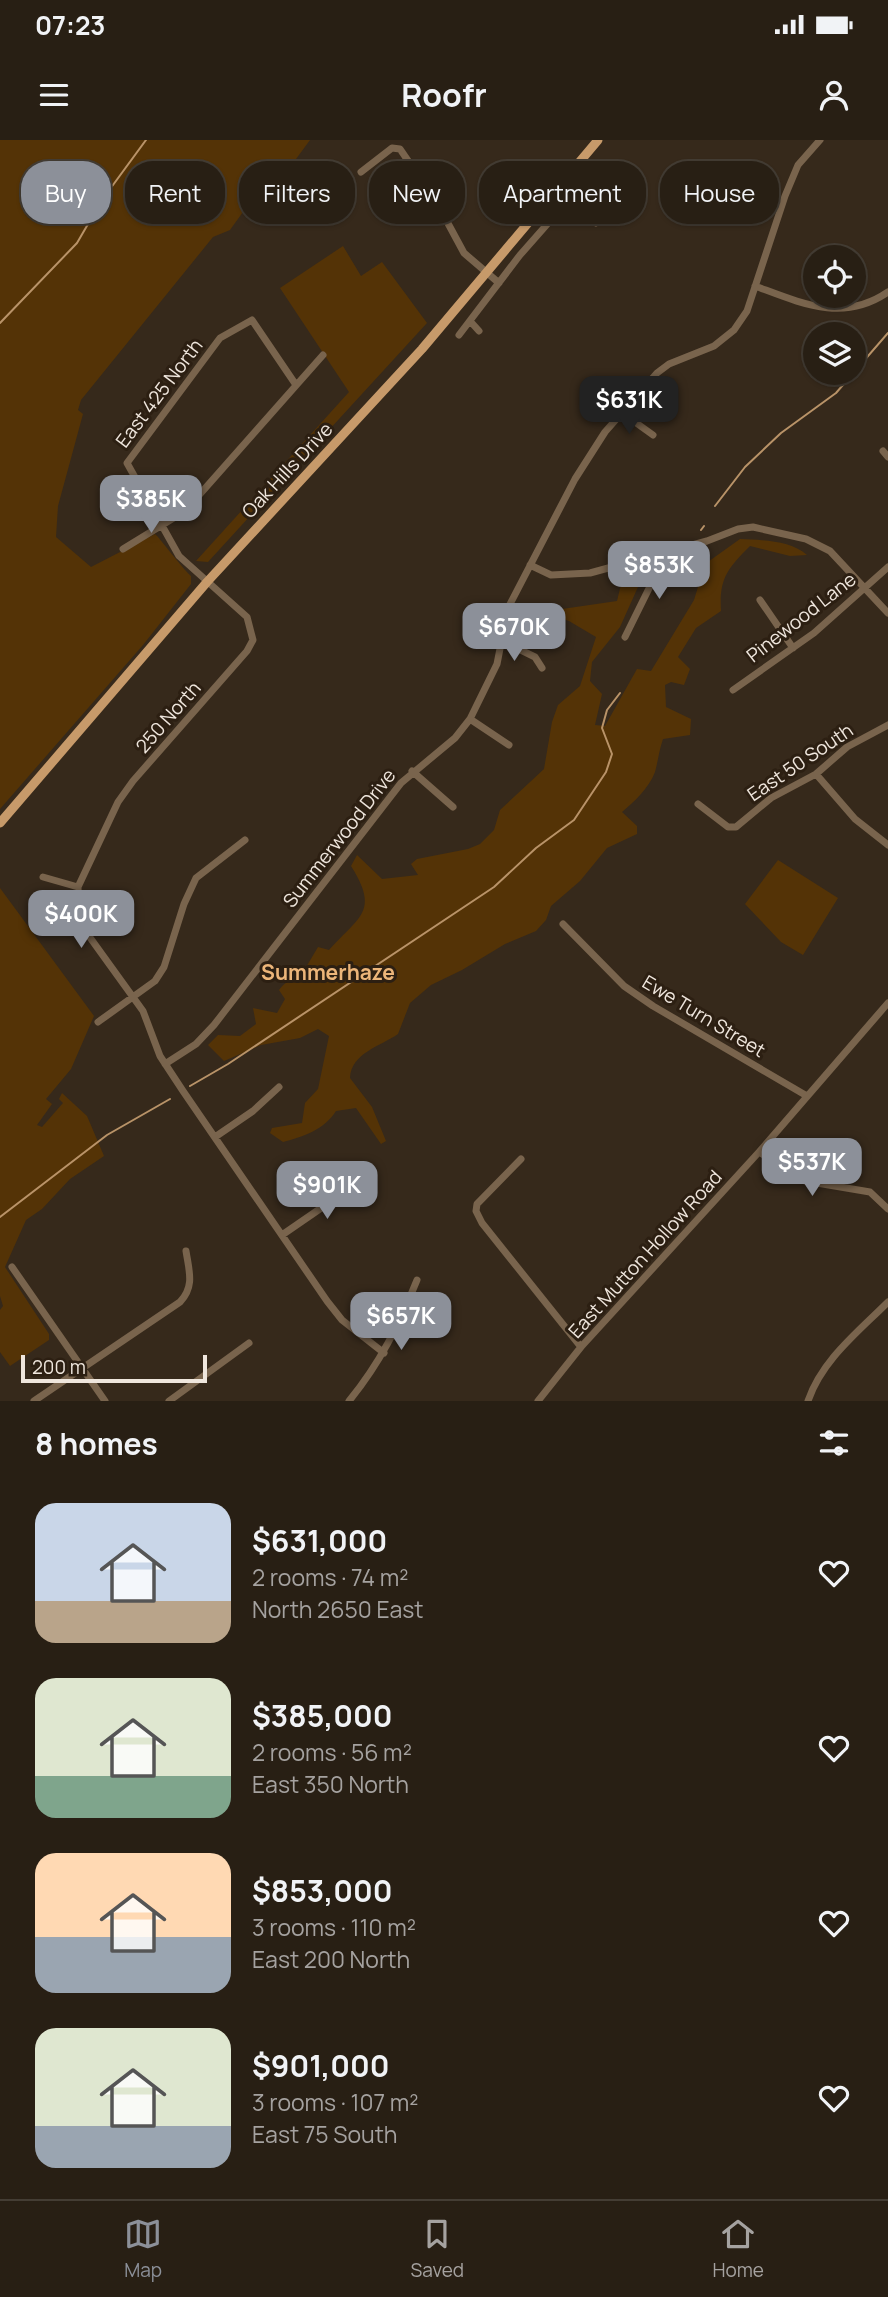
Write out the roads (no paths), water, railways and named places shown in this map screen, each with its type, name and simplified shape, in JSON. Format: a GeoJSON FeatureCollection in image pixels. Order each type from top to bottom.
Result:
{"type":"FeatureCollection","features":[{"type":"Feature","properties":{"kind":"main road","name":"Oak Hills Drive"},"geometry":{"type":"LineString","coordinates":[[0,822],[207,582],[422,349],[598,140]]}},
{"type":"Feature","properties":{"kind":"street","name":"Summerwood Drive"},"geometry":{"type":"LineString","coordinates":[[165,1064],[196,1044],[214,1025],[412,771],[455,738],[470,719],[497,664],[508,608],[588,456],[621,412],[669,364],[714,346],[734,330],[747,311],[798,165],[820,140]]}},
{"type":"Feature","properties":{"kind":"street"},"geometry":{"type":"LineString","coordinates":[[361,172],[392,148],[400,149],[437,203],[464,253],[499,283]]}},
{"type":"Feature","properties":{"kind":"street"},"geometry":{"type":"LineString","coordinates":[[459,335],[528,245],[548,224]]}},
{"type":"Feature","properties":{"kind":"street"},"geometry":{"type":"LineString","coordinates":[[755,286],[810,307],[833,310],[855,307],[888,292]]}},
{"type":"Feature","properties":{"kind":"street","name":"East 425 North"},"geometry":{"type":"LineString","coordinates":[[162,526],[127,463],[220,338],[252,320],[296,385]]}},
{"type":"Feature","properties":{"kind":"street"},"geometry":{"type":"LineString","coordinates":[[470,321],[479,331]]}},
{"type":"Feature","properties":{"kind":"street"},"geometry":{"type":"LineString","coordinates":[[123,549],[185,511],[323,355]]}},
{"type":"Feature","properties":{"kind":"street"},"geometry":{"type":"LineString","coordinates":[[621,412],[653,435]]}},
{"type":"Feature","properties":{"kind":"street"},"geometry":{"type":"LineString","coordinates":[[162,526],[179,555],[207,582]]}},
{"type":"Feature","properties":{"kind":"street"},"geometry":{"type":"LineString","coordinates":[[530,565],[551,575],[590,573],[738,529],[753,527],[818,544],[842,561],[888,613]]}},
{"type":"Feature","properties":{"kind":"street"},"geometry":{"type":"LineString","coordinates":[[625,637],[667,552]]}},
{"type":"Feature","properties":{"kind":"street","name":"Pinewood Lane"},"geometry":{"type":"LineString","coordinates":[[733,690],[793,648],[888,567]]}},
{"type":"Feature","properties":{"kind":"street","name":"250 North"},"geometry":{"type":"LineString","coordinates":[[78,887],[118,802],[133,781],[247,651],[253,640],[247,617],[207,582]]}},
{"type":"Feature","properties":{"kind":"street"},"geometry":{"type":"LineString","coordinates":[[760,600],[793,648]]}},
{"type":"Feature","properties":{"kind":"street"},"geometry":{"type":"LineString","coordinates":[[502,641],[535,657],[542,668]]}},
{"type":"Feature","properties":{"kind":"street"},"geometry":{"type":"LineString","coordinates":[[470,719],[509,745]]}},
{"type":"Feature","properties":{"kind":"street","name":"East 50 South"},"geometry":{"type":"LineString","coordinates":[[698,804],[728,827],[736,827],[771,797],[816,774],[847,747],[888,725]]}},
{"type":"Feature","properties":{"kind":"street"},"geometry":{"type":"LineString","coordinates":[[412,771],[453,807]]}},
{"type":"Feature","properties":{"kind":"street"},"geometry":{"type":"LineString","coordinates":[[816,774],[855,820],[888,845]]}},
{"type":"Feature","properties":{"kind":"street"},"geometry":{"type":"LineString","coordinates":[[98,1022],[155,981],[164,967],[186,897],[196,878],[245,840]]}},
{"type":"Feature","properties":{"kind":"street"},"geometry":{"type":"LineString","coordinates":[[43,877],[78,887],[79,917],[86,932],[143,1011],[165,1064],[342,1320],[384,1353]]}},
{"type":"Feature","properties":{"kind":"street","name":"Ewe Turn Street"},"geometry":{"type":"LineString","coordinates":[[563,924],[624,986],[651,1005],[807,1096]]}},
{"type":"Feature","properties":{"kind":"street","name":"East Mutton Hollow Road"},"geometry":{"type":"LineString","coordinates":[[538,1401],[581,1347],[759,1153],[888,1003]]}},
{"type":"Feature","properties":{"kind":"street"},"geometry":{"type":"LineString","coordinates":[[215,1136],[253,1111],[279,1087]]}},
{"type":"Feature","properties":{"kind":"street"},"geometry":{"type":"LineString","coordinates":[[759,1153],[805,1181],[870,1192],[888,1209]]}},
{"type":"Feature","properties":{"kind":"street"},"geometry":{"type":"LineString","coordinates":[[521,1159],[477,1204],[476,1211],[482,1223],[581,1347]]}},
{"type":"Feature","properties":{"kind":"street"},"geometry":{"type":"LineString","coordinates":[[282,1235],[356,1184]]}},
{"type":"Feature","properties":{"kind":"street"},"geometry":{"type":"LineString","coordinates":[[34,1401],[180,1302],[191,1283],[186,1251]]}},
{"type":"Feature","properties":{"kind":"street"},"geometry":{"type":"LineString","coordinates":[[12,1267],[105,1401]]}},
{"type":"Feature","properties":{"kind":"street"},"geometry":{"type":"LineString","coordinates":[[349,1401],[395,1334],[417,1280]]}},
{"type":"Feature","properties":{"kind":"street"},"geometry":{"type":"LineString","coordinates":[[808,1401],[821,1372],[831,1359],[888,1302]]}},
{"type":"Feature","properties":{"kind":"street"},"geometry":{"type":"LineString","coordinates":[[169,1401],[249,1343]]}},
{"type":"Feature","properties":{"kind":"waterway"},"geometry":{"type":"LineString","coordinates":[[0,323],[77,243],[102,200],[146,140]]}},
{"type":"Feature","properties":{"kind":"waterway"},"geometry":{"type":"LineString","coordinates":[[715,506],[745,467],[781,433],[836,393],[888,333]]}},
{"type":"Feature","properties":{"kind":"waterway"},"geometry":{"type":"LineString","coordinates":[[701,530],[704,526]]}},
{"type":"Feature","properties":{"kind":"waterway"},"geometry":{"type":"LineString","coordinates":[[190,1086],[228,1064],[494,887],[536,848],[574,820],[606,772],[612,754],[602,728],[607,710],[620,693]]}},
{"type":"Feature","properties":{"kind":"waterway"},"geometry":{"type":"LineString","coordinates":[[0,1217],[107,1135],[170,1099]]}},
{"type":"Feature","properties":{"kind":"district","name":"Summerhaze"},"geometry":{"type":"Point","coordinates":[328,972]}}]}
